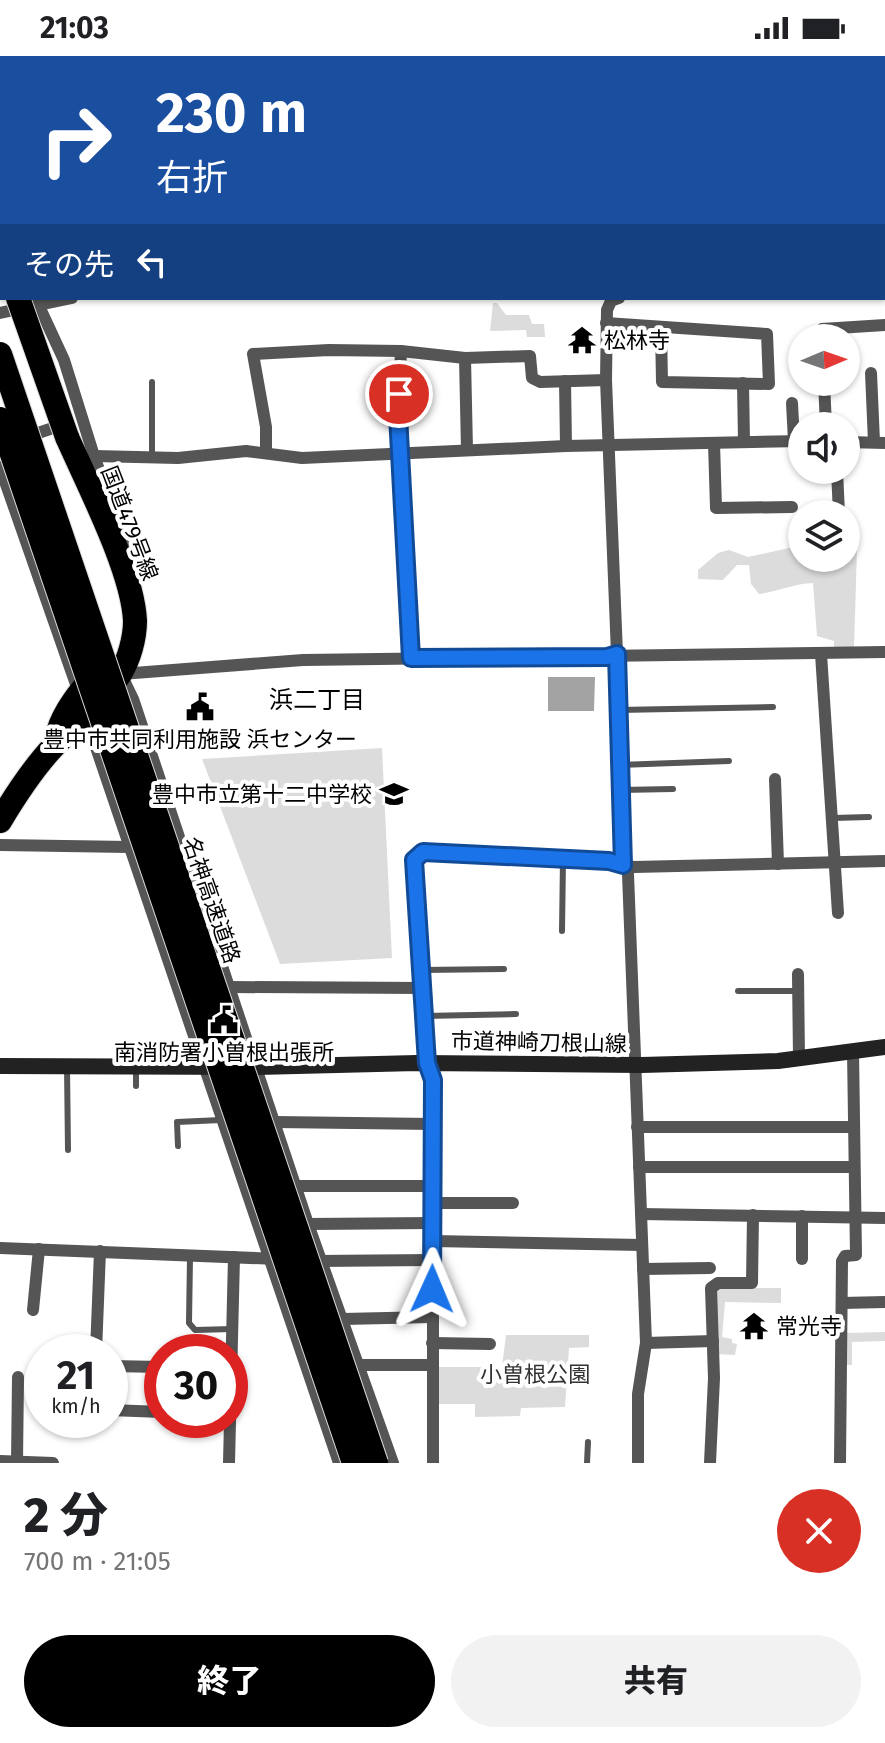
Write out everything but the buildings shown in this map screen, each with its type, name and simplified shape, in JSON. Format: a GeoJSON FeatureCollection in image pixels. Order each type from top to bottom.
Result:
{"type":"FeatureCollection","features":[{"type":"Feature","properties":{"kind":"highway","name":"国道479号線"},"geometry":{"type":"LineString","coordinates":[[29,302],[129,589],[135,624],[121,674],[82,704]]}},
{"type":"Feature","properties":{"kind":"highway","name":"名神高速道路"},"geometry":{"type":"LineString","coordinates":[[0,354],[376,1463]]}},
{"type":"Feature","properties":{"kind":"highway"},"geometry":{"type":"LineString","coordinates":[[0,419],[354,1463]]}},
{"type":"Feature","properties":{"kind":"highway","name":"国道479号線"},"geometry":{"type":"LineString","coordinates":[[6,806],[82,704],[114,647],[120,614],[93,536],[74,428]]}},
{"type":"Feature","properties":{"kind":"street"},"geometry":{"type":"LineString","coordinates":[[0,313],[29,302],[50,300]]}},
{"type":"Feature","properties":{"kind":"street"},"geometry":{"type":"LineString","coordinates":[[614,300],[607,310],[606,323],[608,445],[623,865],[628,874],[646,1343],[638,1394],[638,1463]]}},
{"type":"Feature","properties":{"kind":"street"},"geometry":{"type":"LineString","coordinates":[[606,323],[767,334],[769,384],[662,382],[661,329]]}},
{"type":"Feature","properties":{"kind":"street"},"geometry":{"type":"LineString","coordinates":[[860,327],[885,325]]}},
{"type":"Feature","properties":{"kind":"street"},"geometry":{"type":"LineString","coordinates":[[266,453],[266,427],[253,354],[329,350],[401,351],[465,358],[530,356],[532,378],[540,382],[606,380]]}},
{"type":"Feature","properties":{"kind":"street"},"geometry":{"type":"LineString","coordinates":[[401,351],[398,415],[411,658]]}},
{"type":"Feature","properties":{"kind":"street"},"geometry":{"type":"LineString","coordinates":[[465,358],[467,450]]}},
{"type":"Feature","properties":{"kind":"street"},"geometry":{"type":"LineString","coordinates":[[871,373],[879,443]]}},
{"type":"Feature","properties":{"kind":"street"},"geometry":{"type":"LineString","coordinates":[[565,381],[566,446]]}},
{"type":"Feature","properties":{"kind":"street"},"geometry":{"type":"LineString","coordinates":[[743,383],[744,442]]}},
{"type":"Feature","properties":{"kind":"street"},"geometry":{"type":"LineString","coordinates":[[792,403],[793,412]]}},
{"type":"Feature","properties":{"kind":"street"},"geometry":{"type":"LineString","coordinates":[[0,446],[74,428],[94,456],[138,577],[142,618],[134,650],[121,674]]}},
{"type":"Feature","properties":{"kind":"street"},"geometry":{"type":"LineString","coordinates":[[94,456],[178,458],[246,451],[302,458],[566,446],[788,441]]}},
{"type":"Feature","properties":{"kind":"street"},"geometry":{"type":"LineString","coordinates":[[714,443],[716,508],[788,507]]}},
{"type":"Feature","properties":{"kind":"street"},"geometry":{"type":"LineString","coordinates":[[0,467],[339,1463]]}},
{"type":"Feature","properties":{"kind":"street"},"geometry":{"type":"LineString","coordinates":[[121,674],[303,660],[885,652]]}},
{"type":"Feature","properties":{"kind":"street"},"geometry":{"type":"LineString","coordinates":[[821,654],[838,913]]}},
{"type":"Feature","properties":{"kind":"street"},"geometry":{"type":"LineString","coordinates":[[121,674],[133,699],[308,1224],[393,1463]]}},
{"type":"Feature","properties":{"kind":"street"},"geometry":{"type":"LineString","coordinates":[[775,779],[778,864]]}},
{"type":"Feature","properties":{"kind":"street"},"geometry":{"type":"LineString","coordinates":[[0,845],[129,847]]}},
{"type":"Feature","properties":{"kind":"street"},"geometry":{"type":"LineString","coordinates":[[433,1463],[433,1080],[427,1063],[414,860],[423,852],[609,861],[634,867],[885,861]]}},
{"type":"Feature","properties":{"kind":"street"},"geometry":{"type":"LineString","coordinates":[[798,974],[799,1058]]}},
{"type":"Feature","properties":{"kind":"street"},"geometry":{"type":"LineString","coordinates":[[230,987],[423,988]]}},
{"type":"Feature","properties":{"kind":"street","name":"市道神崎刀根山線"},"geometry":{"type":"LineString","coordinates":[[0,1066],[257,1067],[427,1063],[634,1066],[799,1058],[885,1047]]}},
{"type":"Feature","properties":{"kind":"street"},"geometry":{"type":"LineString","coordinates":[[840,1463],[842,1261],[845,1256],[856,1255],[853,1051]]}},
{"type":"Feature","properties":{"kind":"street"},"geometry":{"type":"LineString","coordinates":[[275,1122],[433,1124]]}},
{"type":"Feature","properties":{"kind":"street"},"geometry":{"type":"LineString","coordinates":[[637,1127],[853,1127]]}},
{"type":"Feature","properties":{"kind":"street"},"geometry":{"type":"LineString","coordinates":[[639,1167],[853,1167]]}},
{"type":"Feature","properties":{"kind":"street"},"geometry":{"type":"LineString","coordinates":[[296,1186],[433,1186]]}},
{"type":"Feature","properties":{"kind":"street"},"geometry":{"type":"LineString","coordinates":[[433,1203],[513,1203]]}},
{"type":"Feature","properties":{"kind":"street"},"geometry":{"type":"LineString","coordinates":[[641,1214],[885,1218]]}},
{"type":"Feature","properties":{"kind":"street"},"geometry":{"type":"LineString","coordinates":[[710,1463],[714,1378],[711,1288],[718,1283],[752,1283],[753,1215]]}},
{"type":"Feature","properties":{"kind":"street"},"geometry":{"type":"LineString","coordinates":[[802,1216],[802,1259]]}},
{"type":"Feature","properties":{"kind":"street"},"geometry":{"type":"LineString","coordinates":[[308,1224],[433,1223]]}},
{"type":"Feature","properties":{"kind":"street"},"geometry":{"type":"LineString","coordinates":[[433,1241],[642,1245]]}},
{"type":"Feature","properties":{"kind":"street"},"geometry":{"type":"LineString","coordinates":[[0,1248],[100,1251],[135,1247],[190,1255],[270,1259],[433,1260]]}},
{"type":"Feature","properties":{"kind":"street"},"geometry":{"type":"LineString","coordinates":[[33,1310],[39,1249]]}},
{"type":"Feature","properties":{"kind":"street"},"geometry":{"type":"LineString","coordinates":[[97,1334],[100,1251]]}},
{"type":"Feature","properties":{"kind":"street"},"geometry":{"type":"LineString","coordinates":[[232,1334],[234,1257]]}},
{"type":"Feature","properties":{"kind":"street"},"geometry":{"type":"LineString","coordinates":[[643,1269],[710,1268]]}},
{"type":"Feature","properties":{"kind":"street"},"geometry":{"type":"LineString","coordinates":[[842,1303],[885,1302]]}},
{"type":"Feature","properties":{"kind":"street"},"geometry":{"type":"LineString","coordinates":[[343,1319],[432,1317]]}},
{"type":"Feature","properties":{"kind":"street"},"geometry":{"type":"LineString","coordinates":[[646,1343],[713,1341]]}},
{"type":"Feature","properties":{"kind":"street"},"geometry":{"type":"LineString","coordinates":[[432,1343],[490,1344]]}},
{"type":"Feature","properties":{"kind":"street"},"geometry":{"type":"LineString","coordinates":[[359,1365],[432,1365]]}},
{"type":"Feature","properties":{"kind":"street"},"geometry":{"type":"LineString","coordinates":[[17,1462],[18,1377]]}},
{"type":"Feature","properties":{"kind":"street"},"geometry":{"type":"LineString","coordinates":[[229,1463],[230,1438]]}},
{"type":"Feature","properties":{"kind":"street"},"geometry":{"type":"LineString","coordinates":[[0,1461],[53,1463]]}},
{"type":"Feature","properties":{"kind":"lane"},"geometry":{"type":"LineString","coordinates":[[152,382],[152,457]]}},
{"type":"Feature","properties":{"kind":"lane"},"geometry":{"type":"LineString","coordinates":[[618,710],[773,707]]}},
{"type":"Feature","properties":{"kind":"lane"},"geometry":{"type":"LineString","coordinates":[[619,765],[729,761]]}},
{"type":"Feature","properties":{"kind":"lane"},"geometry":{"type":"LineString","coordinates":[[620,790],[673,789]]}},
{"type":"Feature","properties":{"kind":"lane"},"geometry":{"type":"LineString","coordinates":[[833,818],[869,817]]}},
{"type":"Feature","properties":{"kind":"lane"},"geometry":{"type":"LineString","coordinates":[[562,931],[563,859]]}},
{"type":"Feature","properties":{"kind":"lane"},"geometry":{"type":"LineString","coordinates":[[422,970],[504,969]]}},
{"type":"Feature","properties":{"kind":"lane"},"geometry":{"type":"LineString","coordinates":[[738,991],[798,991]]}},
{"type":"Feature","properties":{"kind":"lane"},"geometry":{"type":"LineString","coordinates":[[424,1016],[516,1014]]}},
{"type":"Feature","properties":{"kind":"lane"},"geometry":{"type":"LineString","coordinates":[[135,1066],[136,1086]]}},
{"type":"Feature","properties":{"kind":"lane"},"geometry":{"type":"LineString","coordinates":[[67,1067],[68,1150]]}},
{"type":"Feature","properties":{"kind":"lane"},"geometry":{"type":"LineString","coordinates":[[178,1146],[177,1122],[221,1120]]}},
{"type":"Feature","properties":{"kind":"lane"},"geometry":{"type":"LineString","coordinates":[[190,1255],[189,1323],[195,1330],[232,1329]]}},
{"type":"Feature","properties":{"kind":"lane"},"geometry":{"type":"LineString","coordinates":[[587,1463],[588,1442]]}},
{"type":"Feature","properties":{"kind":"green space"},"geometry":{"type":"Polygon","coordinates":[[[493,303],[497,303],[506,315],[529,315],[532,324],[544,324],[545,337],[527,337],[526,330],[490,331],[493,303]]]}},
{"type":"Feature","properties":{"kind":"green space"},"geometry":{"type":"Polygon","coordinates":[[[788,548],[788,572],[856,572],[854,648],[834,650],[834,641],[817,636],[813,583],[759,594],[751,584],[749,565],[737,565],[723,580],[698,579],[698,570],[718,553],[729,550],[748,557],[788,548]]]}},
{"type":"Feature","properties":{"kind":"green space"},"geometry":{"type":"Polygon","coordinates":[[[382,748],[392,958],[280,964],[202,759],[382,748]]]}},
{"type":"Feature","properties":{"kind":"green space"},"geometry":{"type":"Polygon","coordinates":[[[719,1288],[781,1288],[781,1303],[725,1302],[722,1337],[732,1339],[732,1343],[737,1344],[735,1355],[716,1354],[714,1293],[719,1288]]]}},
{"type":"Feature","properties":{"kind":"green space"},"geometry":{"type":"Polygon","coordinates":[[[885,1332],[885,1341],[852,1342],[852,1365],[846,1365],[845,1333],[885,1332]]]}},
{"type":"Feature","properties":{"kind":"green space","name":"小曽根公園"},"geometry":{"type":"Polygon","coordinates":[[[506,1335],[589,1335],[589,1347],[569,1348],[565,1407],[521,1408],[520,1416],[475,1417],[475,1404],[438,1404],[438,1367],[502,1367],[506,1335]]]}},
{"type":"Feature","properties":{"kind":"shaded area"},"geometry":{"type":"Polygon","coordinates":[[[548,677],[595,677],[594,711],[548,711],[548,677]]]}},
{"type":"Feature","properties":{"kind":"place","name":"松林寺"},"geometry":{"type":"Point","coordinates":[582,340]}},
{"type":"Feature","properties":{"kind":"place","name":"豊中市共同利用施設 浜センター"},"geometry":{"type":"Point","coordinates":[200,707]}},
{"type":"Feature","properties":{"kind":"place","name":"豊中市立第十二中学校"},"geometry":{"type":"Point","coordinates":[394,794]}},
{"type":"Feature","properties":{"kind":"place","name":"南消防署小曽根出張所"},"geometry":{"type":"Point","coordinates":[224,1020]}},
{"type":"Feature","properties":{"kind":"place","name":"常光寺"},"geometry":{"type":"Point","coordinates":[754,1326]}},
{"type":"Feature","properties":{"kind":"district","name":"浜二丁目"},"geometry":{"type":"Point","coordinates":[317,700]}},
{"type":"Feature","properties":{"kind":"route"},"geometry":{"type":"LineString","coordinates":[[399,394],[411,658],[607,657],[617,654],[623,865],[609,861],[423,852],[414,860],[427,1063],[433,1080],[432,1289]]}}]}
